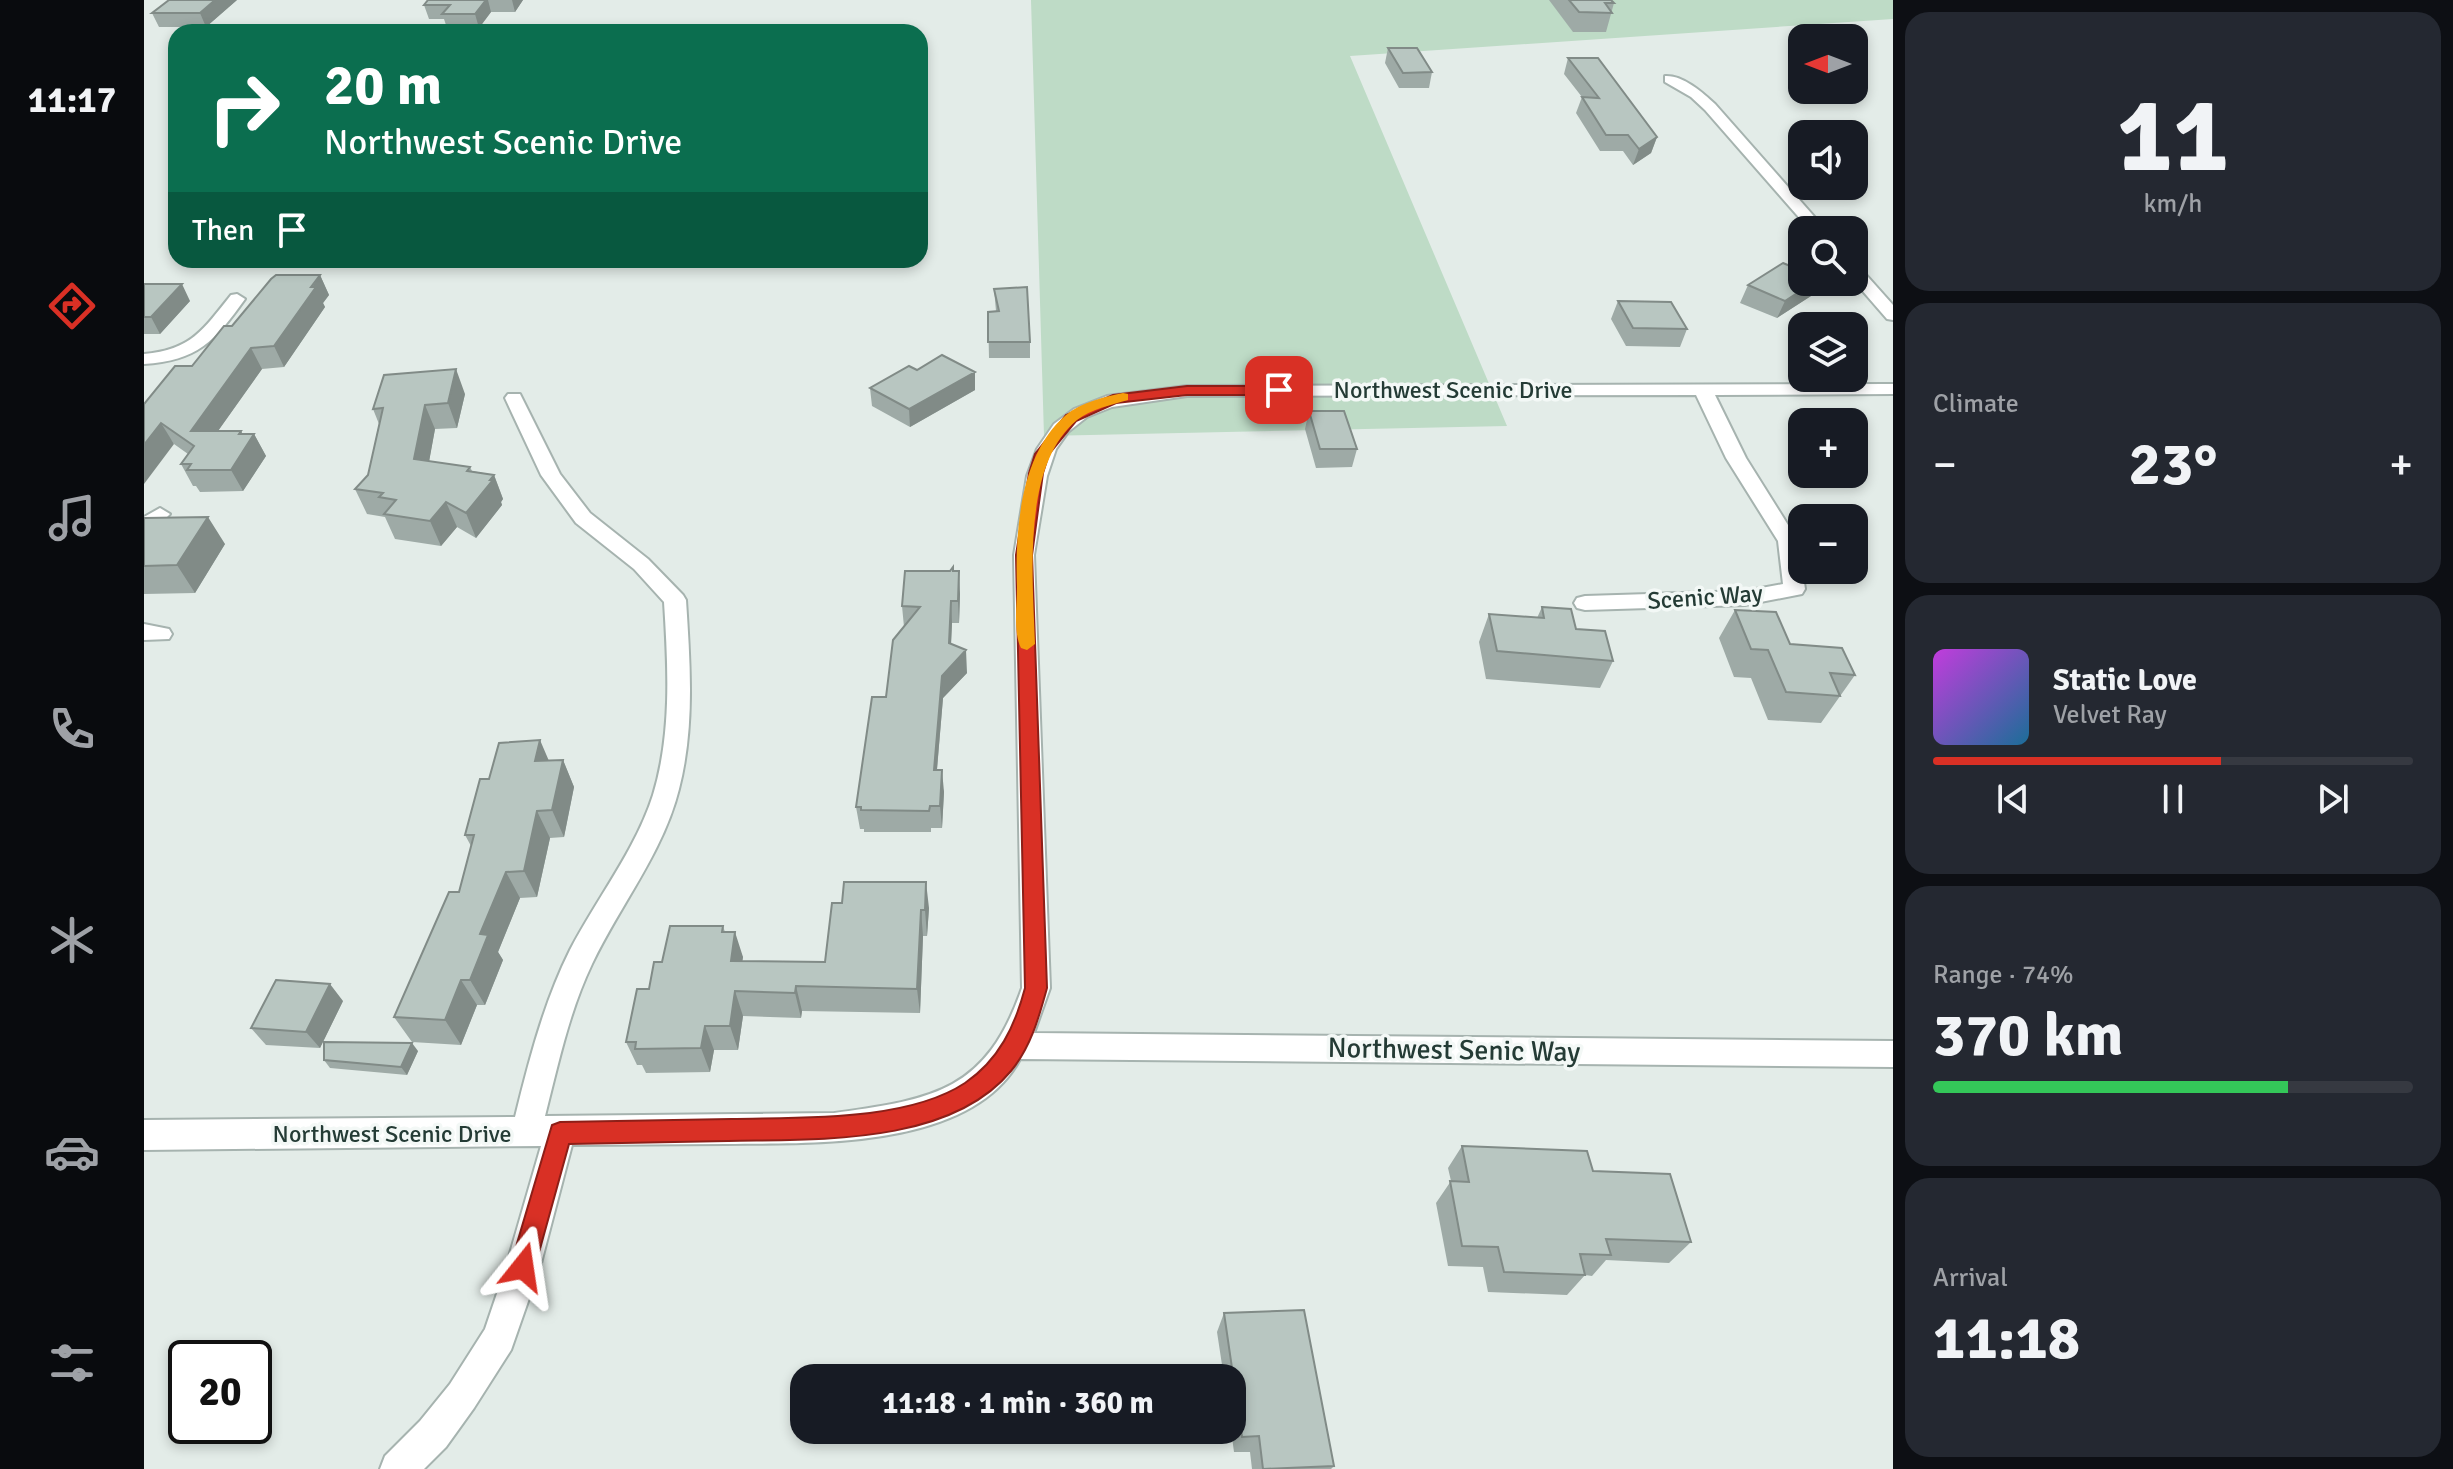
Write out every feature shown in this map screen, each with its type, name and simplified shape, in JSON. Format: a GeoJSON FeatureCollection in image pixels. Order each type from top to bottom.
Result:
{"type":"FeatureCollection","features":[{"type":"Feature","properties":{"kind":"street"},"geometry":{"type":"LineString","coordinates":[[1670,79],[1696,94],[1710,107],[1806,216]]}},
{"type":"Feature","properties":{"kind":"street"},"geometry":{"type":"LineString","coordinates":[[1868,287],[1893,315]]}},
{"type":"Feature","properties":{"kind":"street"},"geometry":{"type":"LineString","coordinates":[[144,359],[173,358],[197,346],[237,299]]}},
{"type":"Feature","properties":{"kind":"street","name":"Northwest Scenic Drive"},"geometry":{"type":"LineString","coordinates":[[144,1135],[834,1128],[885,1121],[931,1110],[972,1091],[1003,1064],[1026,1026],[1036,988],[1024,555],[1034,485],[1042,454],[1071,418],[1113,399],[1187,391],[1893,389]]}},
{"type":"Feature","properties":{"kind":"street","name":"Scenic Way"},"geometry":{"type":"LineString","coordinates":[[1585,603],[1745,598],[1794,589],[1788,541],[1736,458],[1703,390]]}},
{"type":"Feature","properties":{"kind":"street"},"geometry":{"type":"LineString","coordinates":[[398,1469],[433,1434],[499,1338],[523,1267],[543,1133],[549,1049],[579,961],[649,837],[666,794],[678,736],[680,678],[675,600],[641,564],[583,518],[551,475],[514,398]]}},
{"type":"Feature","properties":{"kind":"street"},"geometry":{"type":"LineString","coordinates":[[144,528],[160,514]]}},
{"type":"Feature","properties":{"kind":"street","name":"Northwest Senic Way"},"geometry":{"type":"LineString","coordinates":[[1014,1046],[1893,1054]]}},
{"type":"Feature","properties":{"kind":"green space"},"geometry":{"type":"Polygon","coordinates":[[[1031,0],[1893,0],[1893,19],[1350,56],[1507,426],[1044,436],[1031,0]]]}},
{"type":"Feature","properties":{"kind":"building"},"geometry":{"type":"Polygon","coordinates":[[[169,0],[215,0],[200,13],[152,13],[169,0]]]}},
{"type":"Feature","properties":{"kind":"building"},"geometry":{"type":"Polygon","coordinates":[[[428,0],[486,0],[475,14],[442,14],[450,5],[424,5],[428,0]]]}},
{"type":"Feature","properties":{"kind":"building"},"geometry":{"type":"Polygon","coordinates":[[[1569,0],[1611,0],[1614,3],[1605,3],[1612,13],[1579,12],[1569,0]]]}},
{"type":"Feature","properties":{"kind":"building"},"geometry":{"type":"Polygon","coordinates":[[[1388,48],[1417,48],[1432,72],[1403,73],[1388,48]]]}},
{"type":"Feature","properties":{"kind":"building"},"geometry":{"type":"Polygon","coordinates":[[[1568,58],[1598,58],[1657,137],[1639,149],[1628,135],[1606,135],[1582,97],[1599,98],[1568,58]]]}},
{"type":"Feature","properties":{"kind":"building"},"geometry":{"type":"Polygon","coordinates":[[[1783,263],[1788,265],[1788,296],[1793,296],[1785,301],[1748,285],[1783,263]]]}},
{"type":"Feature","properties":{"kind":"building"},"geometry":{"type":"Polygon","coordinates":[[[276,275],[320,275],[311,287],[316,287],[274,346],[251,348],[191,431],[254,434],[231,470],[187,470],[191,464],[181,464],[194,446],[161,423],[144,445],[144,404],[175,366],[192,366],[224,326],[232,326],[276,275]]]}},
{"type":"Feature","properties":{"kind":"building"},"geometry":{"type":"Polygon","coordinates":[[[144,284],[182,284],[151,317],[144,317],[144,284]]]}},
{"type":"Feature","properties":{"kind":"building"},"geometry":{"type":"Polygon","coordinates":[[[1027,287],[1030,342],[988,342],[988,312],[999,311],[994,289],[1027,287]]]}},
{"type":"Feature","properties":{"kind":"building"},"geometry":{"type":"Polygon","coordinates":[[[1618,301],[1671,302],[1687,329],[1633,328],[1618,301]]]}},
{"type":"Feature","properties":{"kind":"building"},"geometry":{"type":"Polygon","coordinates":[[[942,355],[975,372],[909,409],[870,388],[909,366],[917,370],[942,355]]]}},
{"type":"Feature","properties":{"kind":"building"},"geometry":{"type":"Polygon","coordinates":[[[456,369],[448,403],[425,405],[414,459],[470,467],[467,471],[494,475],[490,480],[493,480],[466,513],[446,502],[430,521],[384,514],[396,500],[379,497],[383,493],[355,489],[368,475],[383,408],[373,409],[384,375],[456,369]]]}},
{"type":"Feature","properties":{"kind":"building"},"geometry":{"type":"Polygon","coordinates":[[[1309,411],[1344,411],[1357,449],[1320,449],[1309,411]]]}},
{"type":"Feature","properties":{"kind":"building"},"geometry":{"type":"Polygon","coordinates":[[[208,517],[177,565],[144,566],[144,518],[208,517]]]}},
{"type":"Feature","properties":{"kind":"building"},"geometry":{"type":"Polygon","coordinates":[[[953,567],[953,571],[959,571],[958,601],[951,601],[949,643],[966,650],[942,676],[934,770],[942,770],[940,806],[930,806],[929,811],[861,810],[861,807],[856,807],[872,697],[886,697],[893,640],[920,607],[902,606],[905,571],[950,571],[953,567]]]}},
{"type":"Feature","properties":{"kind":"building"},"geometry":{"type":"Polygon","coordinates":[[[1542,607],[1571,609],[1576,629],[1605,631],[1613,661],[1497,651],[1489,614],[1544,618],[1542,607]]]}},
{"type":"Feature","properties":{"kind":"building"},"geometry":{"type":"Polygon","coordinates":[[[1735,610],[1776,612],[1790,644],[1842,648],[1855,675],[1830,673],[1840,696],[1786,692],[1768,650],[1751,649],[1735,610]]]}},
{"type":"Feature","properties":{"kind":"building"},"geometry":{"type":"Polygon","coordinates":[[[540,740],[535,761],[563,760],[552,810],[537,811],[524,871],[506,872],[480,934],[488,935],[470,980],[461,980],[445,1020],[394,1017],[449,892],[459,892],[474,835],[465,835],[480,779],[489,779],[499,743],[540,740]]]}},
{"type":"Feature","properties":{"kind":"building"},"geometry":{"type":"Polygon","coordinates":[[[844,882],[926,882],[925,910],[921,910],[917,989],[796,986],[795,993],[735,991],[730,1026],[705,1026],[701,1048],[635,1049],[636,1042],[626,1042],[637,989],[649,989],[654,962],[662,962],[670,926],[723,926],[722,932],[735,932],[731,961],[825,962],[832,903],[842,903],[844,882]]]}},
{"type":"Feature","properties":{"kind":"building"},"geometry":{"type":"Polygon","coordinates":[[[276,980],[330,984],[306,1032],[251,1028],[276,980]]]}},
{"type":"Feature","properties":{"kind":"building"},"geometry":{"type":"Polygon","coordinates":[[[324,1042],[412,1043],[401,1067],[324,1060],[324,1042]]]}},
{"type":"Feature","properties":{"kind":"building"},"geometry":{"type":"Polygon","coordinates":[[[1462,1146],[1587,1151],[1593,1171],[1670,1174],[1691,1242],[1606,1239],[1611,1255],[1580,1254],[1585,1275],[1504,1272],[1498,1247],[1462,1246],[1450,1181],[1469,1182],[1462,1146]]]}},
{"type":"Feature","properties":{"kind":"building"},"geometry":{"type":"Polygon","coordinates":[[[1304,1310],[1334,1466],[1263,1469],[1259,1436],[1246,1437],[1246,1364],[1231,1364],[1224,1313],[1304,1310]]]}},
{"type":"Feature","properties":{"kind":"slow traffic"},"geometry":{"type":"LineString","coordinates":[[1027,644],[1024,555],[1029,510],[1042,454],[1071,418],[1091,406],[1123,397]]}},
{"type":"Feature","properties":{"kind":"route"},"geometry":{"type":"LineString","coordinates":[[523,1267],[560,1133],[834,1128],[885,1121],[931,1110],[972,1091],[1003,1064],[1026,1026],[1036,988],[1024,555],[1029,510],[1042,454],[1071,418],[1091,406],[1113,399],[1141,393],[1279,390]]}}]}
